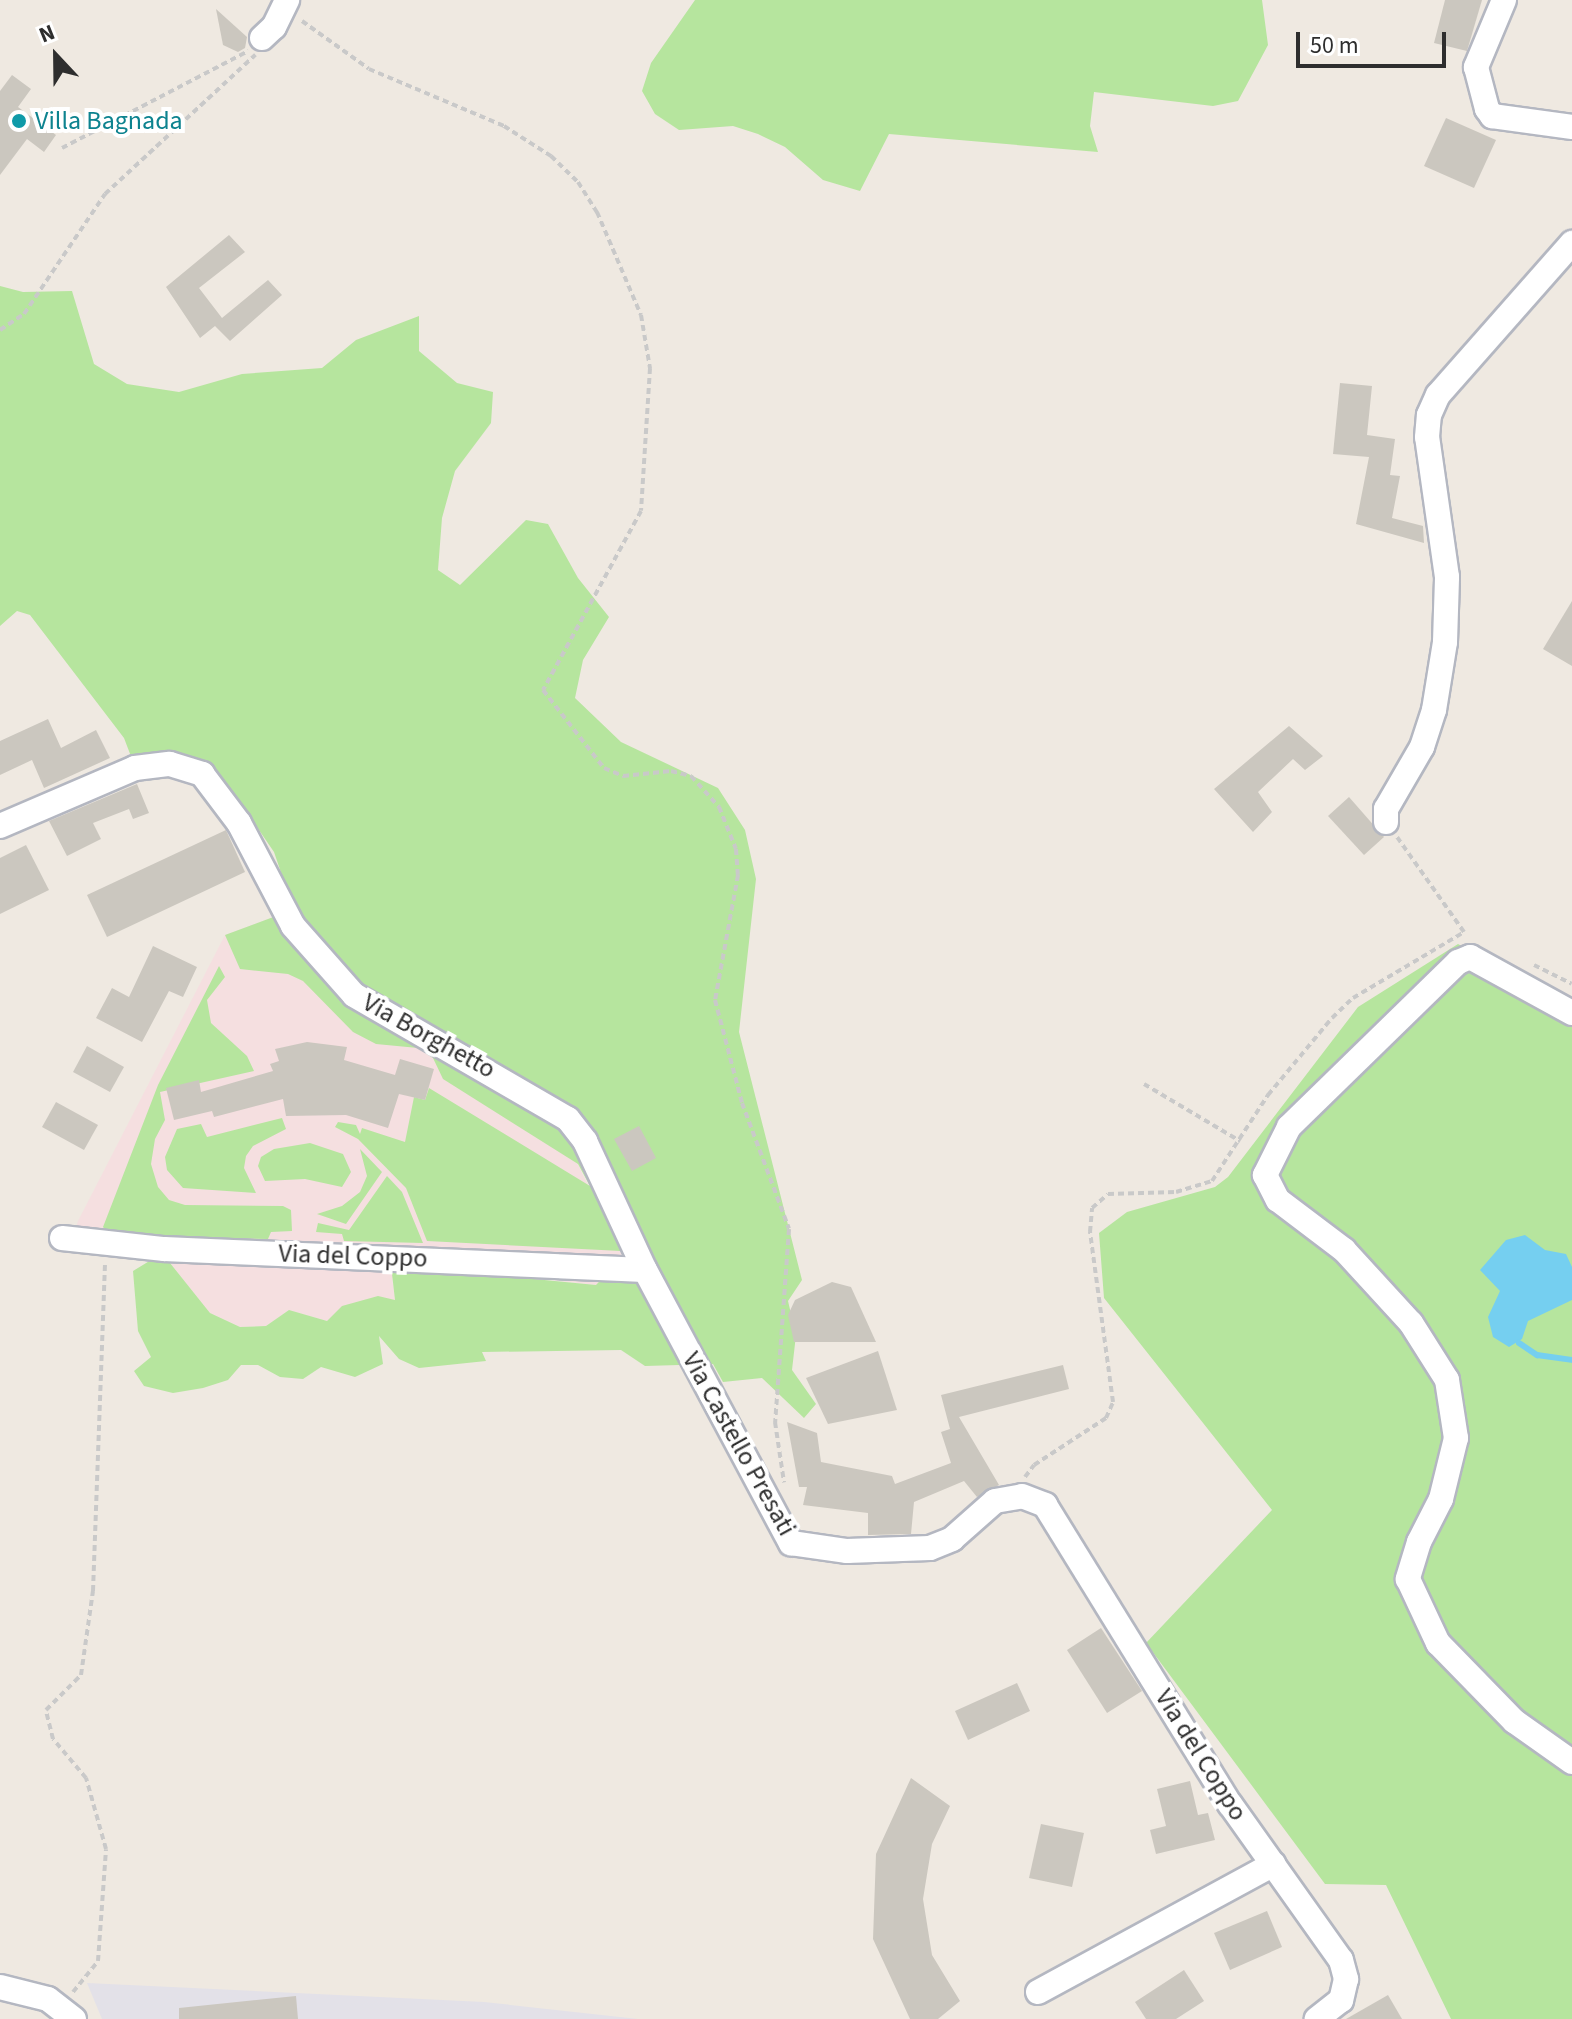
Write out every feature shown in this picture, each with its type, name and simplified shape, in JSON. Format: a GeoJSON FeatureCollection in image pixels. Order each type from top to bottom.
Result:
{"type":"FeatureCollection","features":[{"type":"Feature","properties":{"kind":"street"},"geometry":{"type":"LineString","coordinates":[[1504,0],[1476,67],[1487,109],[1492,116],[1572,127]]}},
{"type":"Feature","properties":{"kind":"street"},"geometry":{"type":"LineString","coordinates":[[262,38],[286,4]]}},
{"type":"Feature","properties":{"kind":"street"},"geometry":{"type":"LineString","coordinates":[[1386,822],[1386,809],[1422,747],[1434,710],[1445,642],[1447,577],[1427,437],[1429,415],[1438,395],[1572,243]]}},
{"type":"Feature","properties":{"kind":"street","name":"Via Borghetto"},"geometry":{"type":"LineString","coordinates":[[0,826],[135,768],[170,764],[202,774],[239,823],[293,926],[354,995],[549,1103],[568,1119],[585,1141],[645,1270]]}},
{"type":"Feature","properties":{"kind":"street"},"geometry":{"type":"LineString","coordinates":[[1572,1013],[1470,957],[1458,962],[1289,1127],[1265,1175],[1278,1200],[1344,1250],[1411,1323],[1447,1380],[1456,1438],[1441,1499],[1419,1542],[1408,1579],[1438,1643],[1514,1721],[1572,1762]]}},
{"type":"Feature","properties":{"kind":"street","name":"Via del Coppo"},"geometry":{"type":"LineString","coordinates":[[62,1238],[106,1243],[645,1270]]}},
{"type":"Feature","properties":{"kind":"street","name":"Via Castello Presati"},"geometry":{"type":"LineString","coordinates":[[645,1270],[791,1543],[847,1551],[930,1548],[952,1539],[995,1501],[1022,1496]]}},
{"type":"Feature","properties":{"kind":"street","name":"Via del Coppo"},"geometry":{"type":"LineString","coordinates":[[1022,1496],[1045,1505],[1066,1531],[1221,1791],[1344,1966],[1341,2000],[1317,2019]]}},
{"type":"Feature","properties":{"kind":"street"},"geometry":{"type":"LineString","coordinates":[[1038,1992],[1274,1864]]}},
{"type":"Feature","properties":{"kind":"street"},"geometry":{"type":"LineString","coordinates":[[0,1987],[68,2013]]}},
{"type":"Feature","properties":{"kind":"path"},"geometry":{"type":"LineString","coordinates":[[286,4],[369,69],[504,126],[551,156],[578,182],[597,212],[641,315],[650,368],[641,511],[543,690],[604,768],[623,776],[671,771],[691,776],[719,807],[736,849],[738,875],[715,1000],[742,1103],[789,1229],[775,1422],[784,1490]]}},
{"type":"Feature","properties":{"kind":"path"},"geometry":{"type":"LineString","coordinates":[[62,148],[243,56],[262,38]]}},
{"type":"Feature","properties":{"kind":"path"},"geometry":{"type":"LineString","coordinates":[[0,330],[24,314],[105,194],[255,56],[262,38]]}},
{"type":"Feature","properties":{"kind":"path"},"geometry":{"type":"LineString","coordinates":[[1022,1496],[1024,1479],[1034,1465],[1106,1418],[1113,1402],[1090,1232],[1092,1208],[1108,1194],[1200,1187],[1212,1181],[1268,1095],[1353,998],[1464,932],[1386,822]]}},
{"type":"Feature","properties":{"kind":"path"},"geometry":{"type":"LineString","coordinates":[[1144,1084],[1240,1141]]}},
{"type":"Feature","properties":{"kind":"path"},"geometry":{"type":"LineString","coordinates":[[68,2013],[98,1961],[106,1849],[86,1778],[53,1739],[46,1710],[81,1675],[93,1591],[106,1243]]}},
{"type":"Feature","properties":{"kind":"shaded area"},"geometry":{"type":"Polygon","coordinates":[[[276,916],[566,1140],[623,1258],[596,1285],[525,1277],[392,1278],[395,1301],[327,1321],[289,1310],[266,1326],[240,1327],[210,1313],[166,1258],[70,1247],[78,1221],[225,935],[276,916]]]}},
{"type":"Feature","properties":{"kind":"shaded area"},"geometry":{"type":"Polygon","coordinates":[[[87,1983],[484,2002],[638,2019],[102,2019],[87,1983]]]}},
{"type":"Feature","properties":{"kind":"green space"},"geometry":{"type":"Polygon","coordinates":[[[695,0],[1262,0],[1268,45],[1238,101],[1213,106],[1094,92],[1090,126],[1098,152],[889,134],[860,191],[823,180],[785,147],[758,134],[733,126],[679,130],[655,114],[642,91],[651,63],[695,0]]]}},
{"type":"Feature","properties":{"kind":"green space"},"geometry":{"type":"Polygon","coordinates":[[[0,286],[23,292],[72,291],[94,364],[127,384],[179,392],[242,374],[322,368],[356,340],[419,316],[419,351],[457,383],[493,392],[491,423],[455,471],[442,518],[438,570],[460,585],[526,520],[548,524],[578,578],[609,617],[583,660],[575,698],[621,742],[718,788],[745,830],[756,879],[739,1032],[802,1280],[788,1301],[796,1335],[792,1370],[816,1404],[804,1418],[762,1378],[723,1382],[713,1364],[645,1366],[621,1350],[482,1352],[486,1361],[419,1368],[399,1359],[379,1336],[383,1364],[355,1377],[321,1367],[303,1379],[280,1377],[258,1365],[241,1365],[228,1380],[203,1388],[173,1393],[144,1386],[134,1371],[151,1357],[138,1331],[133,1271],[156,1257],[166,1258],[210,1313],[240,1327],[266,1326],[289,1310],[327,1321],[342,1306],[378,1296],[395,1300],[391,1265],[596,1285],[623,1257],[621,1251],[427,1241],[406,1188],[358,1139],[335,1127],[338,1122],[356,1125],[360,1134],[362,1128],[405,1142],[414,1097],[425,1100],[429,1088],[590,1186],[578,1164],[443,1079],[433,1058],[418,1048],[376,1044],[353,1032],[303,981],[288,974],[240,969],[225,935],[276,916],[289,896],[274,852],[228,785],[201,760],[169,751],[132,759],[124,738],[30,615],[17,611],[0,626],[0,286]]]}},
{"type":"Feature","properties":{"kind":"green space"},"geometry":{"type":"Polygon","coordinates":[[[1458,944],[1572,1003],[1572,2019],[1451,2019],[1386,1885],[1325,1884],[1146,1643],[1272,1510],[1104,1298],[1099,1233],[1127,1212],[1215,1187],[1228,1177],[1358,1007],[1458,944]]]}},
{"type":"Feature","properties":{"kind":"green space"},"geometry":{"type":"Polygon","coordinates":[[[219,966],[225,977],[207,1000],[211,1023],[247,1056],[254,1071],[160,1092],[165,1120],[155,1139],[151,1164],[158,1187],[169,1200],[185,1205],[283,1206],[291,1210],[292,1231],[271,1232],[268,1239],[111,1237],[103,1227],[158,1085],[219,966]]]}},
{"type":"Feature","properties":{"kind":"green space"},"geometry":{"type":"Polygon","coordinates":[[[282,1118],[286,1129],[253,1146],[246,1156],[244,1168],[256,1193],[183,1188],[167,1170],[165,1157],[177,1129],[201,1124],[207,1137],[282,1118]]]}},
{"type":"Feature","properties":{"kind":"green space"},"geometry":{"type":"Polygon","coordinates":[[[310,1143],[343,1154],[351,1172],[342,1187],[305,1179],[265,1181],[258,1166],[261,1157],[274,1149],[310,1143]]]}},
{"type":"Feature","properties":{"kind":"green space"},"geometry":{"type":"Polygon","coordinates":[[[360,1149],[382,1172],[346,1224],[317,1214],[342,1206],[360,1192],[367,1176],[360,1149]]]}},
{"type":"Feature","properties":{"kind":"green space"},"geometry":{"type":"Polygon","coordinates":[[[387,1176],[402,1192],[423,1243],[344,1241],[342,1234],[316,1232],[318,1223],[349,1230],[387,1176]]]}},
{"type":"Feature","properties":{"kind":"water"},"geometry":{"type":"Polygon","coordinates":[[[1525,1235],[1545,1250],[1566,1254],[1572,1267],[1572,1300],[1528,1321],[1522,1339],[1509,1347],[1493,1337],[1488,1317],[1500,1291],[1480,1270],[1506,1240],[1525,1235]]]}},
{"type":"Feature","properties":{"kind":"building"},"geometry":{"type":"Polygon","coordinates":[[[1445,0],[1482,0],[1467,51],[1434,43],[1445,0]]]}},
{"type":"Feature","properties":{"kind":"building"},"geometry":{"type":"Polygon","coordinates":[[[216,9],[247,37],[245,48],[238,52],[223,45],[216,9]]]}},
{"type":"Feature","properties":{"kind":"building","name":"Villa Bagnada"},"geometry":{"type":"Polygon","coordinates":[[[12,75],[31,89],[18,107],[56,135],[44,152],[27,139],[0,175],[0,91],[12,75]]]}},
{"type":"Feature","properties":{"kind":"building"},"geometry":{"type":"Polygon","coordinates":[[[1446,118],[1496,140],[1474,188],[1424,166],[1446,118]]]}},
{"type":"Feature","properties":{"kind":"building"},"geometry":{"type":"Polygon","coordinates":[[[229,235],[245,252],[199,288],[222,318],[268,280],[282,295],[230,341],[215,326],[200,338],[166,287],[229,235]]]}},
{"type":"Feature","properties":{"kind":"building"},"geometry":{"type":"Polygon","coordinates":[[[1340,383],[1372,386],[1367,435],[1395,439],[1390,475],[1400,476],[1392,518],[1423,526],[1424,543],[1356,524],[1369,457],[1333,454],[1340,383]]]}},
{"type":"Feature","properties":{"kind":"building"},"geometry":{"type":"Polygon","coordinates":[[[1572,601],[1572,666],[1543,649],[1572,601]]]}},
{"type":"Feature","properties":{"kind":"building"},"geometry":{"type":"Polygon","coordinates":[[[48,719],[61,748],[96,730],[110,758],[44,788],[32,760],[0,775],[0,741],[48,719]]]}},
{"type":"Feature","properties":{"kind":"building"},"geometry":{"type":"Polygon","coordinates":[[[1289,726],[1323,756],[1305,770],[1293,759],[1258,792],[1272,812],[1253,832],[1214,789],[1289,726]]]}},
{"type":"Feature","properties":{"kind":"building"},"geometry":{"type":"Polygon","coordinates":[[[137,784],[149,813],[133,819],[129,809],[93,823],[101,839],[67,856],[49,821],[137,784]]]}},
{"type":"Feature","properties":{"kind":"building"},"geometry":{"type":"Polygon","coordinates":[[[1349,797],[1384,837],[1364,855],[1328,816],[1349,797]]]}},
{"type":"Feature","properties":{"kind":"building"},"geometry":{"type":"Polygon","coordinates":[[[226,830],[245,872],[107,937],[87,895],[226,830]]]}},
{"type":"Feature","properties":{"kind":"building"},"geometry":{"type":"Polygon","coordinates":[[[26,845],[49,890],[0,914],[0,858],[26,845]]]}},
{"type":"Feature","properties":{"kind":"building"},"geometry":{"type":"Polygon","coordinates":[[[153,946],[197,967],[183,997],[169,991],[142,1042],[96,1018],[112,988],[129,997],[153,946]]]}},
{"type":"Feature","properties":{"kind":"building"},"geometry":{"type":"Polygon","coordinates":[[[307,1042],[347,1047],[344,1060],[395,1075],[400,1059],[434,1069],[425,1100],[399,1094],[388,1128],[346,1115],[286,1116],[283,1099],[214,1117],[212,1111],[174,1120],[166,1088],[199,1080],[201,1092],[273,1071],[270,1064],[279,1061],[275,1049],[307,1042]]]}},
{"type":"Feature","properties":{"kind":"building"},"geometry":{"type":"Polygon","coordinates":[[[87,1046],[124,1067],[110,1092],[73,1072],[87,1046]]]}},
{"type":"Feature","properties":{"kind":"building"},"geometry":{"type":"Polygon","coordinates":[[[56,1102],[98,1125],[84,1150],[42,1127],[56,1102]]]}},
{"type":"Feature","properties":{"kind":"building"},"geometry":{"type":"Polygon","coordinates":[[[639,1126],[656,1158],[632,1171],[614,1139],[639,1126]]]}},
{"type":"Feature","properties":{"kind":"building"},"geometry":{"type":"Polygon","coordinates":[[[832,1282],[851,1287],[876,1342],[794,1342],[788,1315],[795,1300],[832,1282]]]}},
{"type":"Feature","properties":{"kind":"building"},"geometry":{"type":"Polygon","coordinates":[[[878,1351],[897,1410],[828,1424],[806,1378],[878,1351]]]}},
{"type":"Feature","properties":{"kind":"building"},"geometry":{"type":"Polygon","coordinates":[[[1063,1365],[1069,1389],[959,1417],[999,1485],[977,1497],[964,1481],[914,1502],[911,1534],[868,1535],[868,1513],[803,1505],[807,1487],[799,1487],[787,1422],[817,1433],[821,1462],[892,1476],[895,1484],[951,1463],[941,1432],[950,1429],[941,1395],[1063,1365]]]}},
{"type":"Feature","properties":{"kind":"building"},"geometry":{"type":"Polygon","coordinates":[[[1101,1628],[1142,1691],[1107,1713],[1067,1650],[1101,1628]]]}},
{"type":"Feature","properties":{"kind":"building"},"geometry":{"type":"Polygon","coordinates":[[[1017,1683],[1030,1711],[968,1740],[955,1711],[1017,1683]]]}},
{"type":"Feature","properties":{"kind":"building"},"geometry":{"type":"Polygon","coordinates":[[[911,1778],[950,1806],[932,1844],[923,1899],[932,1955],[960,2001],[938,2019],[910,2019],[873,1939],[876,1854],[911,1778]]]}},
{"type":"Feature","properties":{"kind":"building"},"geometry":{"type":"Polygon","coordinates":[[[1190,1781],[1198,1815],[1208,1813],[1215,1840],[1156,1854],[1150,1830],[1166,1826],[1157,1789],[1190,1781]]]}},
{"type":"Feature","properties":{"kind":"building"},"geometry":{"type":"Polygon","coordinates":[[[1041,1824],[1084,1833],[1072,1887],[1029,1878],[1041,1824]]]}},
{"type":"Feature","properties":{"kind":"building"},"geometry":{"type":"Polygon","coordinates":[[[1267,1911],[1282,1947],[1230,1970],[1214,1933],[1267,1911]]]}},
{"type":"Feature","properties":{"kind":"building"},"geometry":{"type":"Polygon","coordinates":[[[1184,1970],[1204,2001],[1176,2019],[1146,2019],[1135,2002],[1184,1970]]]}},
{"type":"Feature","properties":{"kind":"building"},"geometry":{"type":"Polygon","coordinates":[[[1388,1995],[1402,2019],[1346,2019],[1388,1995]]]}},
{"type":"Feature","properties":{"kind":"building"},"geometry":{"type":"Polygon","coordinates":[[[296,1996],[298,2019],[179,2019],[179,2008],[296,1996]]]}},
{"type":"Feature","properties":{"kind":"waterway"},"geometry":{"type":"LineString","coordinates":[[1519,1343],[1537,1355],[1572,1360]]}},
{"type":"Feature","properties":{"kind":"place","name":"Villa Bagnada"},"geometry":{"type":"Point","coordinates":[19,121]}}]}
